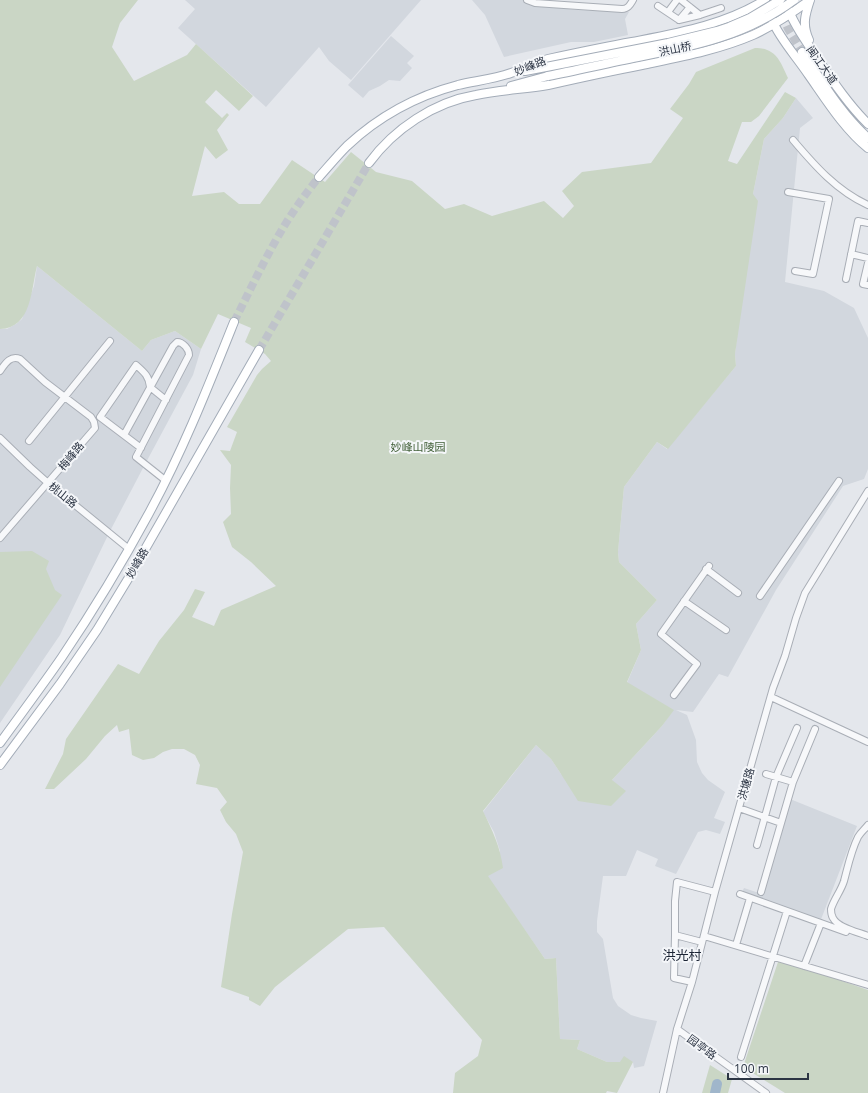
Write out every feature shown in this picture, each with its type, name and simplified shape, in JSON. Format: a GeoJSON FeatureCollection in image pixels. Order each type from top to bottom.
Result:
{"type":"FeatureCollection","features":[{"type":"Feature","properties":{"kind":"main road"},"geometry":{"type":"LineString","coordinates":[[741,13],[751,0]]}},
{"type":"Feature","properties":{"kind":"main road"},"geometry":{"type":"LineString","coordinates":[[765,0],[774,23],[789,48],[829,105],[868,148]]}},
{"type":"Feature","properties":{"kind":"main road","name":"妙峰路"},"geometry":{"type":"LineString","coordinates":[[319,177],[356,138],[396,109],[419,98],[458,85],[511,74],[534,63],[548,59],[682,32],[716,23],[750,9],[765,0]]}},
{"type":"Feature","properties":{"kind":"main road"},"geometry":{"type":"LineString","coordinates":[[511,74],[668,43],[717,31],[755,15],[780,0]]}},
{"type":"Feature","properties":{"kind":"main road","name":"闽江大道"},"geometry":{"type":"LineString","coordinates":[[785,0],[790,14],[801,34],[819,61],[834,83],[868,124]]}},
{"type":"Feature","properties":{"kind":"main road","name":"洪山桥"},"geometry":{"type":"LineString","coordinates":[[475,95],[548,76],[684,48],[719,39],[762,21],[794,0]]}},
{"type":"Feature","properties":{"kind":"main road"},"geometry":{"type":"LineString","coordinates":[[810,0],[805,21],[805,30],[819,61]]}},
{"type":"Feature","properties":{"kind":"main road","name":"妙峰路"},"geometry":{"type":"LineString","coordinates":[[369,163],[403,128],[439,106],[475,95],[548,84],[690,55],[755,34],[790,14],[810,0]]}},
{"type":"Feature","properties":{"kind":"main road"},"geometry":{"type":"LineString","coordinates":[[868,134],[844,106],[803,51],[838,103],[854,124],[868,138]]}},
{"type":"Feature","properties":{"kind":"main road","name":"妙峰路"},"geometry":{"type":"LineString","coordinates":[[0,743],[79,632],[148,514],[200,405],[234,322]]}},
{"type":"Feature","properties":{"kind":"main road","name":"妙峰路"},"geometry":{"type":"LineString","coordinates":[[0,765],[60,684],[100,624],[134,569],[259,350]]}},
{"type":"Feature","properties":{"kind":"main road"},"geometry":{"type":"LineString","coordinates":[[0,734],[21,714]]}},
{"type":"Feature","properties":{"kind":"street"},"geometry":{"type":"LineString","coordinates":[[527,0],[622,9],[627,9],[633,0]]}},
{"type":"Feature","properties":{"kind":"street"},"geometry":{"type":"LineString","coordinates":[[668,12],[679,0],[700,15]]}},
{"type":"Feature","properties":{"kind":"street"},"geometry":{"type":"LineString","coordinates":[[658,6],[679,20],[721,8]]}},
{"type":"Feature","properties":{"kind":"street"},"geometry":{"type":"LineString","coordinates":[[679,20],[690,7]]}},
{"type":"Feature","properties":{"kind":"street"},"geometry":{"type":"LineString","coordinates":[[793,140],[828,178],[844,191],[868,205]]}},
{"type":"Feature","properties":{"kind":"street"},"geometry":{"type":"LineString","coordinates":[[788,192],[829,199],[813,274],[795,271]]}},
{"type":"Feature","properties":{"kind":"street"},"geometry":{"type":"LineString","coordinates":[[846,279],[858,221],[868,224]]}},
{"type":"Feature","properties":{"kind":"street"},"geometry":{"type":"LineString","coordinates":[[851,254],[868,258]]}},
{"type":"Feature","properties":{"kind":"street"},"geometry":{"type":"LineString","coordinates":[[868,263],[863,284],[868,285]]}},
{"type":"Feature","properties":{"kind":"street"},"geometry":{"type":"LineString","coordinates":[[28,440],[110,341]]}},
{"type":"Feature","properties":{"kind":"street"},"geometry":{"type":"LineString","coordinates":[[124,435],[175,343],[179,342],[185,346],[189,352],[189,355],[136,458],[165,480]]}},
{"type":"Feature","properties":{"kind":"street"},"geometry":{"type":"LineString","coordinates":[[0,371],[9,360],[18,358],[64,397]]}},
{"type":"Feature","properties":{"kind":"street"},"geometry":{"type":"LineString","coordinates":[[141,448],[100,417],[136,365],[150,380],[150,387]]}},
{"type":"Feature","properties":{"kind":"street"},"geometry":{"type":"LineString","coordinates":[[150,387],[166,400]]}},
{"type":"Feature","properties":{"kind":"street","name":"梅峰路"},"geometry":{"type":"LineString","coordinates":[[0,538],[94,428],[94,422],[91,417],[64,397]]}},
{"type":"Feature","properties":{"kind":"street","name":"桃山路"},"geometry":{"type":"LineString","coordinates":[[0,438],[48,483],[128,549]]}},
{"type":"Feature","properties":{"kind":"street"},"geometry":{"type":"LineString","coordinates":[[760,596],[839,481]]}},
{"type":"Feature","properties":{"kind":"street","name":"洪塘路"},"geometry":{"type":"LineString","coordinates":[[663,1093],[677,1029],[692,982],[715,892],[771,697],[797,614],[805,593],[868,491]]}},
{"type":"Feature","properties":{"kind":"street"},"geometry":{"type":"LineString","coordinates":[[674,695],[697,664],[661,634],[708,568],[738,593]]}},
{"type":"Feature","properties":{"kind":"street"},"geometry":{"type":"LineString","coordinates":[[684,601],[726,630]]}},
{"type":"Feature","properties":{"kind":"street"},"geometry":{"type":"LineString","coordinates":[[771,697],[868,742]]}},
{"type":"Feature","properties":{"kind":"street"},"geometry":{"type":"LineString","coordinates":[[757,845],[776,777],[797,728]]}},
{"type":"Feature","properties":{"kind":"street"},"geometry":{"type":"LineString","coordinates":[[761,892],[793,782],[815,729]]}},
{"type":"Feature","properties":{"kind":"street"},"geometry":{"type":"LineString","coordinates":[[766,774],[793,782]]}},
{"type":"Feature","properties":{"kind":"street"},"geometry":{"type":"LineString","coordinates":[[739,808],[781,823]]}},
{"type":"Feature","properties":{"kind":"street"},"geometry":{"type":"LineString","coordinates":[[868,825],[859,835],[844,880],[831,912],[837,924],[868,936]]}},
{"type":"Feature","properties":{"kind":"street"},"geometry":{"type":"LineString","coordinates":[[692,982],[674,978],[675,901],[677,882],[715,892]]}},
{"type":"Feature","properties":{"kind":"street"},"geometry":{"type":"LineString","coordinates":[[740,894],[868,940]]}},
{"type":"Feature","properties":{"kind":"street"},"geometry":{"type":"LineString","coordinates":[[736,945],[750,898]]}},
{"type":"Feature","properties":{"kind":"street"},"geometry":{"type":"LineString","coordinates":[[742,1057],[787,911]]}},
{"type":"Feature","properties":{"kind":"street"},"geometry":{"type":"LineString","coordinates":[[804,966],[821,923]]}},
{"type":"Feature","properties":{"kind":"street"},"geometry":{"type":"LineString","coordinates":[[675,935],[736,945],[868,985]]}},
{"type":"Feature","properties":{"kind":"street","name":"园亭路"},"geometry":{"type":"LineString","coordinates":[[677,1029],[766,1093]]}},
{"type":"Feature","properties":{"kind":"shaded area"},"geometry":{"type":"Polygon","coordinates":[[[185,0],[421,0],[351,80],[329,61],[319,47],[266,107],[178,28],[195,9],[185,0]]]}},
{"type":"Feature","properties":{"kind":"shaded area"},"geometry":{"type":"Polygon","coordinates":[[[472,0],[524,0],[529,5],[577,10],[629,12],[625,19],[628,35],[594,42],[571,42],[504,57],[485,15],[472,0]]]}},
{"type":"Feature","properties":{"kind":"shaded area"},"geometry":{"type":"Polygon","coordinates":[[[391,36],[414,56],[407,63],[412,68],[400,81],[389,80],[369,91],[363,98],[348,85],[391,36]]]}},
{"type":"Feature","properties":{"kind":"shaded area"},"geometry":{"type":"Polygon","coordinates":[[[796,98],[813,118],[800,128],[785,282],[824,291],[854,308],[868,338],[868,469],[864,479],[843,486],[776,590],[728,677],[719,674],[693,712],[676,710],[687,715],[696,740],[697,762],[702,773],[708,780],[725,792],[714,818],[725,822],[720,834],[706,830],[698,832],[676,874],[655,866],[658,859],[637,850],[626,876],[603,876],[597,932],[603,939],[613,998],[618,1006],[631,1015],[657,1021],[644,1066],[634,1068],[633,1062],[607,1062],[577,1049],[580,1040],[560,1039],[556,958],[545,959],[487,876],[500,851],[494,832],[483,812],[536,745],[551,759],[561,774],[612,780],[662,726],[673,710],[627,683],[641,650],[636,624],[657,600],[619,562],[618,552],[624,487],[657,442],[667,449],[736,366],[735,354],[753,194],[764,139],[783,118],[796,98]]]}},
{"type":"Feature","properties":{"kind":"shaded area"},"geometry":{"type":"Polygon","coordinates":[[[37,266],[142,351],[151,340],[175,331],[201,349],[193,375],[109,533],[60,635],[0,723],[0,329],[7,329],[22,319],[34,286],[37,266]]]}},
{"type":"Feature","properties":{"kind":"shaded area"},"geometry":{"type":"Polygon","coordinates":[[[790,799],[857,826],[820,922],[742,892],[744,888],[762,894],[790,799]]]}},
{"type":"Feature","properties":{"kind":"green space","name":"妙峰山陵园"},"geometry":{"type":"Polygon","coordinates":[[[0,0],[138,0],[120,23],[112,47],[134,81],[187,55],[196,44],[253,96],[239,111],[216,90],[205,102],[222,118],[227,113],[229,115],[217,130],[228,150],[216,159],[205,146],[192,196],[224,192],[239,204],[260,204],[292,160],[325,182],[351,152],[376,172],[412,181],[445,209],[464,204],[492,216],[544,201],[563,218],[574,206],[562,191],[582,172],[651,163],[683,118],[670,109],[696,72],[755,48],[768,50],[780,61],[788,78],[759,116],[751,122],[742,122],[728,161],[737,164],[785,92],[796,98],[783,118],[764,139],[753,194],[758,201],[735,354],[736,366],[668,449],[657,442],[624,487],[618,552],[619,562],[657,600],[636,624],[641,650],[627,682],[674,710],[662,726],[612,780],[626,791],[611,806],[578,801],[551,759],[536,745],[483,811],[498,846],[503,868],[488,876],[545,959],[556,958],[560,1039],[580,1040],[577,1049],[607,1062],[620,1062],[624,1056],[633,1062],[617,1093],[607,1091],[606,1093],[453,1093],[455,1073],[478,1056],[482,1040],[384,927],[348,929],[275,987],[260,1006],[249,1000],[249,997],[221,987],[243,852],[236,834],[226,822],[220,810],[227,802],[217,788],[196,784],[200,765],[195,755],[184,749],[172,749],[163,752],[154,758],[143,760],[132,755],[129,729],[119,732],[117,725],[105,736],[86,759],[54,789],[45,789],[63,754],[66,739],[118,664],[139,674],[159,641],[184,610],[195,589],[205,592],[192,617],[214,626],[221,610],[276,586],[251,562],[232,547],[223,522],[231,514],[231,465],[220,450],[230,451],[237,432],[227,427],[257,375],[271,361],[265,354],[245,342],[251,328],[218,314],[201,349],[175,331],[151,340],[142,351],[37,266],[31,296],[24,315],[11,327],[0,329],[0,0]]]}},
{"type":"Feature","properties":{"kind":"green space"},"geometry":{"type":"Polygon","coordinates":[[[32,551],[49,561],[46,569],[55,590],[62,595],[0,687],[0,552],[32,551]]]}},
{"type":"Feature","properties":{"kind":"green space"},"geometry":{"type":"Polygon","coordinates":[[[779,959],[868,990],[868,1093],[785,1093],[743,1067],[779,959]]]}},
{"type":"Feature","properties":{"kind":"green space"},"geometry":{"type":"Polygon","coordinates":[[[710,1065],[732,1079],[728,1093],[702,1093],[710,1065]]]}},
{"type":"Feature","properties":{"kind":"waterway"},"geometry":{"type":"LineString","coordinates":[[715,1093],[717,1084]]}},
{"type":"Feature","properties":{"kind":"tunnel"},"geometry":{"type":"LineString","coordinates":[[777,4],[788,29],[802,52]]}},
{"type":"Feature","properties":{"kind":"tunnel"},"geometry":{"type":"LineString","coordinates":[[259,350],[369,163]]}},
{"type":"Feature","properties":{"kind":"tunnel"},"geometry":{"type":"LineString","coordinates":[[234,322],[259,271],[286,223],[319,177]]}},
{"type":"Feature","properties":{"kind":"district","name":"洪光村"},"geometry":{"type":"Point","coordinates":[682,955]}}]}
